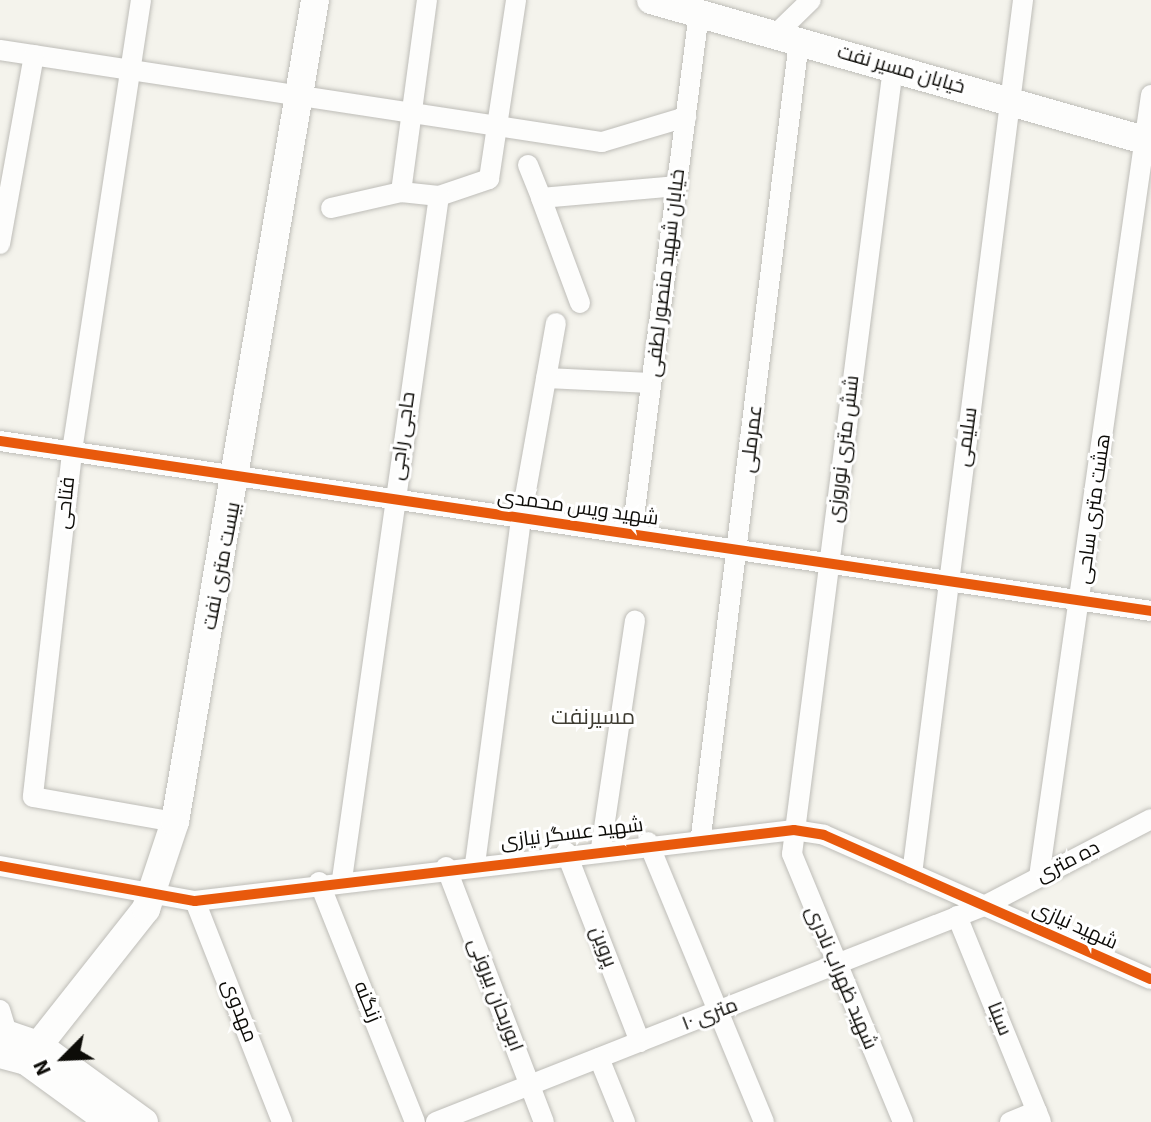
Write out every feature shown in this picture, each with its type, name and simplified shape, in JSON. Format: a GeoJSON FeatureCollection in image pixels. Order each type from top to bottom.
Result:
{"type":"FeatureCollection","features":[{"type":"Feature","properties":{"kind":"street","name":"فتاحی"},"geometry":{"type":"LineString","coordinates":[[141,0],[72,453],[33,797],[175,822]]}},
{"type":"Feature","properties":{"kind":"street","name":"بیست متری نفت"},"geometry":{"type":"LineString","coordinates":[[12,1039],[80,999],[152,891],[175,822],[238,481],[315,0]]}},
{"type":"Feature","properties":{"kind":"street"},"geometry":{"type":"LineString","coordinates":[[401,192],[407,113],[427,0]]}},
{"type":"Feature","properties":{"kind":"street"},"geometry":{"type":"LineString","coordinates":[[331,208],[401,192],[439,196],[489,179],[516,0]]}},
{"type":"Feature","properties":{"kind":"street","name":"خیابان مسیر نفت"},"geometry":{"type":"LineString","coordinates":[[651,0],[1147,141]]}},
{"type":"Feature","properties":{"kind":"street"},"geometry":{"type":"LineString","coordinates":[[787,38],[811,0]]}},
{"type":"Feature","properties":{"kind":"street","name":"سلیمی"},"geometry":{"type":"LineString","coordinates":[[912,874],[1023,0]]}},
{"type":"Feature","properties":{"kind":"street","name":"خیابان شهید منصور لطفی"},"geometry":{"type":"LineString","coordinates":[[632,533],[699,13]]}},
{"type":"Feature","properties":{"kind":"street","name":"عمرملی"},"geometry":{"type":"LineString","coordinates":[[701,836],[740,548],[787,38]]}},
{"type":"Feature","properties":{"kind":"street"},"geometry":{"type":"LineString","coordinates":[[0,50],[130,67],[498,128],[602,142],[686,117]]}},
{"type":"Feature","properties":{"kind":"street"},"geometry":{"type":"LineString","coordinates":[[0,244],[34,55]]}},
{"type":"Feature","properties":{"kind":"street","name":"شش متری نوروزی"},"geometry":{"type":"LineString","coordinates":[[794,830],[893,68]]}},
{"type":"Feature","properties":{"kind":"street","name":"هشت متری ساحی"},"geometry":{"type":"LineString","coordinates":[[1039,877],[1147,141],[1151,95]]}},
{"type":"Feature","properties":{"kind":"street"},"geometry":{"type":"LineString","coordinates":[[528,165],[580,303]]}},
{"type":"Feature","properties":{"kind":"street"},"geometry":{"type":"LineString","coordinates":[[541,198],[677,186]]}},
{"type":"Feature","properties":{"kind":"street","name":"حاجی راجی"},"geometry":{"type":"LineString","coordinates":[[342,879],[393,502],[439,196]]}},
{"type":"Feature","properties":{"kind":"street"},"geometry":{"type":"LineString","coordinates":[[475,864],[521,519],[556,323]]}},
{"type":"Feature","properties":{"kind":"street"},"geometry":{"type":"LineString","coordinates":[[546,378],[651,383]]}},
{"type":"Feature","properties":{"kind":"street","name":"شهید ویس محمدی"},"geometry":{"type":"LineString","coordinates":[[0,441],[238,481],[830,560],[1151,611]]}},
{"type":"Feature","properties":{"kind":"street"},"geometry":{"type":"LineString","coordinates":[[601,848],[635,621]]}},
{"type":"Feature","properties":{"kind":"street","name":"ده متری"},"geometry":{"type":"LineString","coordinates":[[984,906],[1151,819]]}},
{"type":"Feature","properties":{"kind":"street"},"geometry":{"type":"LineString","coordinates":[[1131,829],[1151,840]]}},
{"type":"Feature","properties":{"kind":"street","name":"شهید عسگر نیازی"},"geometry":{"type":"LineString","coordinates":[[0,866],[195,901],[342,879],[648,842],[794,830],[824,835],[984,906]]}},
{"type":"Feature","properties":{"kind":"street","name":"شهید ظهراب نادری"},"geometry":{"type":"LineString","coordinates":[[794,830],[799,879],[903,1122]]}},
{"type":"Feature","properties":{"kind":"street"},"geometry":{"type":"LineString","coordinates":[[648,842],[715,1013],[764,1122]]}},
{"type":"Feature","properties":{"kind":"street","name":"پروین"},"geometry":{"type":"LineString","coordinates":[[566,852],[640,1042]]}},
{"type":"Feature","properties":{"kind":"street","name":"ابوریحان بیرونی"},"geometry":{"type":"LineString","coordinates":[[446,867],[544,1122]]}},
{"type":"Feature","properties":{"kind":"street","name":"زنگنه"},"geometry":{"type":"LineString","coordinates":[[319,882],[415,1122]]}},
{"type":"Feature","properties":{"kind":"street","name":"مهدوی"},"geometry":{"type":"LineString","coordinates":[[195,901],[282,1122]]}},
{"type":"Feature","properties":{"kind":"street","name":"۱۰ متری"},"geometry":{"type":"LineString","coordinates":[[436,1122],[984,906]]}},
{"type":"Feature","properties":{"kind":"street","name":"شهید نیازی"},"geometry":{"type":"LineString","coordinates":[[984,906],[1151,979]]}},
{"type":"Feature","properties":{"kind":"street","name":"سینا"},"geometry":{"type":"LineString","coordinates":[[957,916],[1039,1116]]}},
{"type":"Feature","properties":{"kind":"street"},"geometry":{"type":"LineString","coordinates":[[12,1039],[83,1113],[110,1122]]}},
{"type":"Feature","properties":{"kind":"street"},"geometry":{"type":"LineString","coordinates":[[12,1039],[144,1122]]}},
{"type":"Feature","properties":{"kind":"street"},"geometry":{"type":"LineString","coordinates":[[599,1058],[625,1122]]}},
{"type":"Feature","properties":{"kind":"street"},"geometry":{"type":"LineString","coordinates":[[1010,1122],[1039,1116]]}},
{"type":"Feature","properties":{"kind":"cycle path"},"geometry":{"type":"LineString","coordinates":[[0,441],[1151,611]]}},
{"type":"Feature","properties":{"kind":"cycle path"},"geometry":{"type":"LineString","coordinates":[[0,866],[195,901],[794,830],[824,835],[1151,979]]}},
{"type":"Feature","properties":{"kind":"district","name":"مسیرنفت"},"geometry":{"type":"Point","coordinates":[593,718]}}]}
